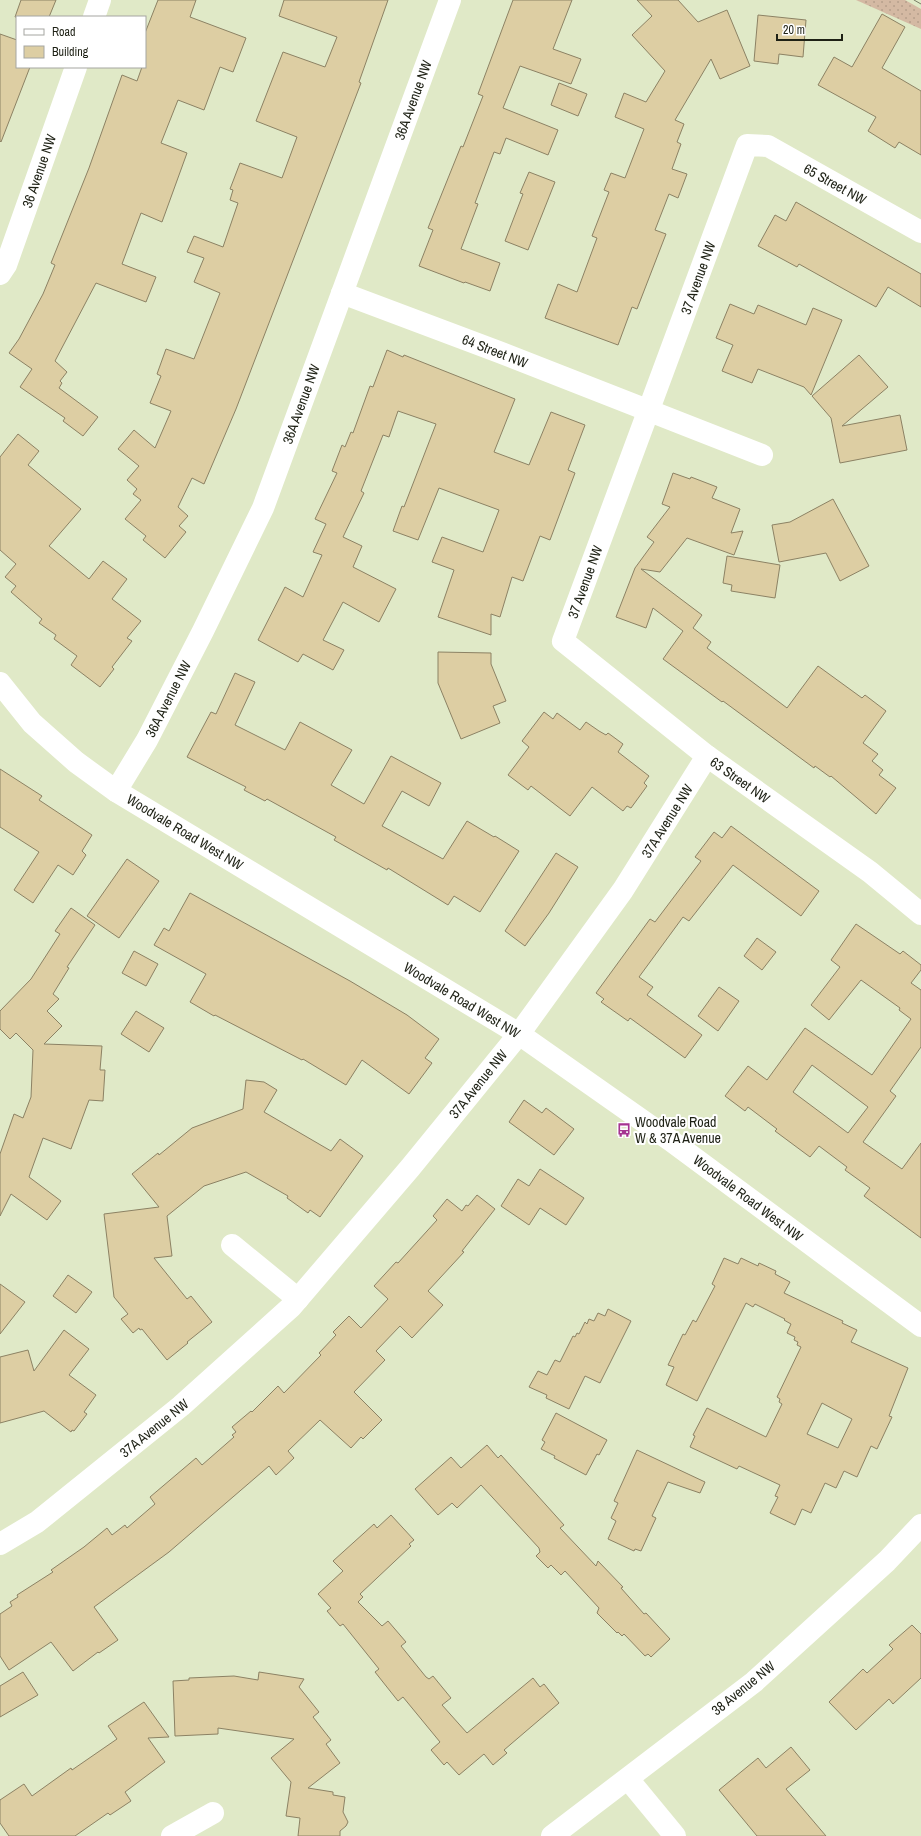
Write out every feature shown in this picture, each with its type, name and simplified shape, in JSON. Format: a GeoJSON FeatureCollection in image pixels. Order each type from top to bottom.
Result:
{"type":"FeatureCollection","features":[{"type":"Feature","properties":{"kind":"street"},"geometry":{"type":"LineString","coordinates":[[94,16],[100,0]]}},
{"type":"Feature","properties":{"kind":"street","name":"36A Avenue NW"},"geometry":{"type":"LineString","coordinates":[[116,791],[147,740],[263,508],[450,0]]}},
{"type":"Feature","properties":{"kind":"street","name":"36 Avenue NW"},"geometry":{"type":"LineString","coordinates":[[0,274],[6,265],[76,68]]}},
{"type":"Feature","properties":{"kind":"street","name":"65 Street NW"},"geometry":{"type":"LineString","coordinates":[[747,145],[768,146],[921,232]]}},
{"type":"Feature","properties":{"kind":"street","name":"37 Avenue NW"},"geometry":{"type":"LineString","coordinates":[[563,641],[747,145]]}},
{"type":"Feature","properties":{"kind":"street","name":"64 Street NW"},"geometry":{"type":"LineString","coordinates":[[342,293],[649,410]]}},
{"type":"Feature","properties":{"kind":"street"},"geometry":{"type":"LineString","coordinates":[[649,410],[762,455]]}},
{"type":"Feature","properties":{"kind":"street","name":"63 Street NW"},"geometry":{"type":"LineString","coordinates":[[563,641],[707,756],[870,872],[921,914]]}},
{"type":"Feature","properties":{"kind":"street","name":"Woodvale Road West NW"},"geometry":{"type":"LineString","coordinates":[[0,683],[32,723],[76,762],[116,791],[519,1034],[670,1140],[921,1326]]}},
{"type":"Feature","properties":{"kind":"street","name":"37A Avenue NW"},"geometry":{"type":"LineString","coordinates":[[0,1544],[37,1522],[181,1406],[291,1307],[410,1168],[519,1034],[623,890],[707,756]]}},
{"type":"Feature","properties":{"kind":"street"},"geometry":{"type":"LineString","coordinates":[[232,1245],[298,1298]]}},
{"type":"Feature","properties":{"kind":"street","name":"38 Avenue NW"},"geometry":{"type":"LineString","coordinates":[[552,1836],[754,1682],[887,1561],[921,1525]]}},
{"type":"Feature","properties":{"kind":"street"},"geometry":{"type":"LineString","coordinates":[[628,1779],[675,1836]]}},
{"type":"Feature","properties":{"kind":"street"},"geometry":{"type":"LineString","coordinates":[[172,1836],[213,1813]]}},
{"type":"Feature","properties":{"kind":"shaded area"},"geometry":{"type":"Polygon","coordinates":[[[856,0],[905,0],[921,9],[921,29],[856,0]]]}},
{"type":"Feature","properties":{"kind":"building"},"geometry":{"type":"Polygon","coordinates":[[[21,0],[56,0],[49,16],[15,17],[21,0]]]}},
{"type":"Feature","properties":{"kind":"building"},"geometry":{"type":"Polygon","coordinates":[[[158,0],[196,0],[190,17],[246,38],[233,72],[220,67],[204,110],[178,100],[161,143],[187,153],[162,222],[141,213],[122,264],[156,277],[146,302],[96,283],[55,361],[67,372],[60,381],[62,383],[59,388],[98,417],[83,436],[63,421],[65,418],[20,387],[32,369],[9,353],[19,339],[43,294],[55,265],[51,263],[89,168],[122,75],[137,81],[142,68],[146,68],[146,30],[158,0]]]}},
{"type":"Feature","properties":{"kind":"building"},"geometry":{"type":"Polygon","coordinates":[[[284,0],[388,0],[359,82],[361,83],[236,409],[204,484],[192,478],[178,507],[188,516],[179,526],[186,532],[165,558],[143,540],[146,536],[125,519],[141,500],[133,494],[137,489],[127,480],[139,466],[118,449],[134,430],[155,448],[171,411],[150,403],[161,376],[157,374],[166,349],[194,359],[220,293],[194,282],[204,258],[187,252],[194,236],[223,247],[238,203],[230,200],[233,190],[230,189],[240,163],[282,178],[297,137],[256,121],[283,52],[325,67],[337,37],[279,16],[284,0]]]}},
{"type":"Feature","properties":{"kind":"building"},"geometry":{"type":"Polygon","coordinates":[[[513,0],[572,0],[553,49],[581,59],[571,84],[520,66],[503,108],[558,130],[548,155],[506,138],[500,154],[494,152],[475,203],[478,204],[461,249],[500,263],[490,291],[419,266],[433,230],[428,228],[483,96],[478,94],[513,0]]]}},
{"type":"Feature","properties":{"kind":"building"},"geometry":{"type":"Polygon","coordinates":[[[637,0],[678,0],[698,22],[727,10],[750,66],[720,79],[711,59],[675,120],[684,124],[677,142],[681,144],[672,169],[687,174],[678,198],[669,194],[655,230],[666,234],[637,309],[632,307],[618,345],[545,318],[558,284],[577,292],[597,238],[592,236],[609,192],[604,190],[611,173],[625,178],[644,129],[615,117],[624,93],[646,102],[665,71],[632,35],[652,16],[637,0]]]}},
{"type":"Feature","properties":{"kind":"building"},"geometry":{"type":"Polygon","coordinates":[[[882,14],[905,27],[882,68],[921,91],[921,155],[899,142],[895,148],[868,131],[876,117],[818,85],[834,57],[852,67],[882,14]]]}},
{"type":"Feature","properties":{"kind":"building"},"geometry":{"type":"Polygon","coordinates":[[[758,15],[806,20],[803,57],[779,54],[778,64],[754,61],[758,15]]]}},
{"type":"Feature","properties":{"kind":"building"},"geometry":{"type":"Polygon","coordinates":[[[0,34],[16,40],[16,68],[30,68],[1,142],[0,34]]]}},
{"type":"Feature","properties":{"kind":"building"},"geometry":{"type":"Polygon","coordinates":[[[559,83],[587,94],[578,116],[551,105],[559,83]]]}},
{"type":"Feature","properties":{"kind":"building"},"geometry":{"type":"Polygon","coordinates":[[[529,172],[555,182],[528,250],[505,241],[523,194],[520,193],[529,172]]]}},
{"type":"Feature","properties":{"kind":"building"},"geometry":{"type":"Polygon","coordinates":[[[796,202],[921,274],[921,307],[888,287],[876,307],[799,264],[797,267],[758,246],[775,215],[786,221],[796,202]]]}},
{"type":"Feature","properties":{"kind":"building"},"geometry":{"type":"Polygon","coordinates":[[[730,304],[754,314],[758,305],[806,325],[813,308],[842,320],[811,395],[804,387],[758,369],[752,383],[722,371],[733,345],[716,338],[730,304]]]}},
{"type":"Feature","properties":{"kind":"building"},"geometry":{"type":"Polygon","coordinates":[[[387,350],[403,357],[404,355],[515,399],[494,452],[529,465],[551,412],[585,425],[568,470],[575,473],[550,540],[540,536],[523,581],[512,577],[500,617],[491,614],[491,635],[438,617],[454,570],[432,562],[442,537],[483,552],[499,510],[439,488],[418,540],[393,531],[402,506],[404,507],[436,424],[398,411],[389,437],[383,435],[361,491],[364,493],[343,537],[362,546],[353,567],[396,589],[379,622],[343,602],[323,640],[344,650],[333,670],[303,654],[298,662],[258,640],[285,587],[303,597],[322,555],[313,552],[326,524],[315,519],[337,473],[332,471],[342,445],[345,447],[351,432],[353,433],[370,386],[373,387],[387,350]]]}},
{"type":"Feature","properties":{"kind":"building"},"geometry":{"type":"Polygon","coordinates":[[[859,355],[888,387],[842,426],[900,415],[907,450],[840,463],[831,418],[812,396],[859,355]]]}},
{"type":"Feature","properties":{"kind":"building"},"geometry":{"type":"Polygon","coordinates":[[[18,434],[39,451],[28,465],[81,509],[49,546],[89,579],[103,561],[127,579],[112,599],[141,621],[127,638],[132,641],[112,667],[114,669],[100,687],[71,665],[77,656],[54,639],[56,635],[39,623],[42,619],[11,592],[16,586],[5,577],[16,564],[0,550],[0,457],[18,434]]]}},
{"type":"Feature","properties":{"kind":"building"},"geometry":{"type":"Polygon","coordinates":[[[673,473],[690,479],[691,477],[717,487],[712,498],[740,509],[731,533],[743,531],[734,555],[687,538],[660,572],[641,569],[702,615],[693,628],[711,642],[707,648],[787,708],[818,666],[862,698],[865,695],[886,711],[863,743],[878,754],[872,761],[883,770],[879,775],[896,788],[876,814],[831,776],[830,777],[815,766],[814,768],[663,659],[683,631],[653,608],[646,628],[616,617],[635,568],[654,542],[647,537],[670,507],[662,504],[673,473]]]}},
{"type":"Feature","properties":{"kind":"building"},"geometry":{"type":"Polygon","coordinates":[[[833,499],[869,566],[840,581],[826,553],[779,562],[772,525],[790,522],[833,499]]]}},
{"type":"Feature","properties":{"kind":"building"},"geometry":{"type":"Polygon","coordinates":[[[727,556],[780,565],[775,598],[731,591],[732,585],[723,583],[727,556]]]}},
{"type":"Feature","properties":{"kind":"building"},"geometry":{"type":"Polygon","coordinates":[[[438,652],[491,653],[491,664],[506,701],[493,706],[500,723],[461,739],[438,683],[438,652]]]}},
{"type":"Feature","properties":{"kind":"building"},"geometry":{"type":"Polygon","coordinates":[[[235,673],[255,682],[235,725],[285,750],[300,722],[352,750],[331,785],[364,804],[391,756],[441,783],[429,806],[402,791],[382,826],[443,859],[467,821],[519,851],[480,912],[454,896],[448,905],[388,868],[387,870],[334,840],[336,837],[267,799],[265,801],[244,790],[246,787],[187,757],[211,712],[216,714],[235,673]]]}},
{"type":"Feature","properties":{"kind":"building"},"geometry":{"type":"Polygon","coordinates":[[[544,712],[553,719],[557,713],[580,730],[586,722],[606,735],[608,733],[623,744],[618,752],[649,776],[644,783],[647,786],[631,808],[627,806],[623,811],[592,787],[570,816],[531,786],[528,790],[508,775],[529,747],[522,741],[544,712]]]}},
{"type":"Feature","properties":{"kind":"building"},"geometry":{"type":"Polygon","coordinates":[[[0,769],[42,796],[39,800],[92,835],[82,851],[86,855],[73,875],[58,865],[33,903],[14,890],[39,852],[0,827],[0,769]]]}},
{"type":"Feature","properties":{"kind":"building"},"geometry":{"type":"Polygon","coordinates":[[[731,826],[819,891],[801,916],[733,865],[689,921],[683,917],[639,977],[653,987],[647,995],[702,1035],[685,1058],[630,1018],[628,1021],[601,1002],[604,999],[596,993],[650,919],[655,922],[701,861],[695,857],[714,832],[722,838],[731,826]]]}},
{"type":"Feature","properties":{"kind":"building"},"geometry":{"type":"Polygon","coordinates":[[[556,853],[578,867],[549,913],[525,946],[505,931],[556,853]]]}},
{"type":"Feature","properties":{"kind":"building"},"geometry":{"type":"Polygon","coordinates":[[[127,859],[159,881],[119,938],[87,916],[127,859]]]}},
{"type":"Feature","properties":{"kind":"building"},"geometry":{"type":"Polygon","coordinates":[[[190,893],[350,981],[407,1015],[439,1039],[425,1058],[432,1063],[409,1094],[362,1060],[346,1085],[303,1059],[302,1060],[215,1015],[214,1016],[190,1002],[206,974],[154,945],[164,928],[169,931],[190,893]]]}},
{"type":"Feature","properties":{"kind":"building"},"geometry":{"type":"Polygon","coordinates":[[[71,908],[95,925],[67,967],[69,968],[53,994],[59,999],[47,1011],[62,1026],[44,1044],[102,1046],[100,1070],[105,1070],[103,1101],[89,1100],[71,1149],[43,1138],[29,1177],[61,1201],[47,1220],[11,1194],[0,1216],[0,1154],[14,1114],[23,1118],[31,1097],[33,1050],[16,1033],[10,1039],[0,1029],[0,1011],[31,979],[60,934],[55,931],[71,908]]]}},
{"type":"Feature","properties":{"kind":"building"},"geometry":{"type":"Polygon","coordinates":[[[856,924],[900,954],[903,951],[921,965],[921,970],[911,983],[921,990],[921,1047],[890,1091],[896,1096],[863,1142],[902,1169],[921,1143],[921,1238],[864,1196],[870,1188],[845,1170],[847,1167],[819,1146],[810,1157],[775,1131],[777,1129],[748,1107],[745,1111],[725,1096],[748,1066],[767,1080],[805,1028],[872,1075],[911,1019],[899,1010],[900,1008],[861,980],[829,1020],[811,1005],[840,967],[831,960],[856,924]],[[812,1065],[793,1092],[848,1133],[868,1107],[812,1065]]]}},
{"type":"Feature","properties":{"kind":"building"},"geometry":{"type":"Polygon","coordinates":[[[757,938],[776,952],[762,970],[744,956],[757,938]]]}},
{"type":"Feature","properties":{"kind":"building"},"geometry":{"type":"Polygon","coordinates":[[[134,951],[158,964],[146,986],[122,973],[134,951]]]}},
{"type":"Feature","properties":{"kind":"building"},"geometry":{"type":"Polygon","coordinates":[[[719,987],[739,1001],[718,1031],[698,1016],[719,987]]]}},
{"type":"Feature","properties":{"kind":"building"},"geometry":{"type":"Polygon","coordinates":[[[136,1011],[164,1028],[149,1052],[121,1034],[136,1011]]]}},
{"type":"Feature","properties":{"kind":"building"},"geometry":{"type":"Polygon","coordinates":[[[246,1080],[264,1082],[277,1090],[264,1112],[331,1151],[340,1139],[363,1156],[320,1217],[310,1210],[308,1213],[287,1198],[288,1196],[246,1172],[204,1186],[167,1216],[172,1256],[154,1258],[187,1299],[191,1296],[212,1322],[167,1360],[142,1329],[140,1330],[139,1328],[133,1333],[121,1319],[128,1314],[114,1297],[104,1214],[159,1207],[132,1174],[158,1153],[159,1155],[192,1128],[243,1109],[246,1080]]]}},
{"type":"Feature","properties":{"kind":"building"},"geometry":{"type":"Polygon","coordinates":[[[524,1100],[542,1113],[546,1108],[574,1129],[554,1155],[509,1122],[524,1100]]]}},
{"type":"Feature","properties":{"kind":"building"},"geometry":{"type":"Polygon","coordinates":[[[540,1169],[584,1198],[566,1225],[540,1208],[529,1225],[501,1206],[518,1179],[529,1186],[540,1169]]]}},
{"type":"Feature","properties":{"kind":"building"},"geometry":{"type":"Polygon","coordinates":[[[477,1195],[495,1209],[462,1251],[464,1252],[428,1291],[443,1305],[412,1338],[400,1326],[376,1351],[385,1360],[354,1392],[382,1420],[363,1439],[361,1437],[351,1448],[320,1420],[288,1451],[294,1458],[276,1475],[269,1466],[169,1552],[94,1607],[118,1640],[99,1653],[98,1652],[73,1671],[51,1642],[9,1670],[0,1656],[0,1614],[12,1606],[10,1602],[18,1597],[17,1595],[53,1572],[51,1570],[84,1547],[107,1528],[112,1535],[125,1525],[127,1528],[155,1504],[150,1497],[196,1458],[202,1465],[234,1437],[232,1435],[236,1432],[232,1427],[251,1411],[252,1412],[278,1386],[284,1393],[321,1355],[319,1353],[336,1335],[333,1332],[349,1316],[361,1328],[388,1299],[374,1286],[396,1262],[398,1263],[437,1220],[433,1216],[447,1199],[462,1211],[477,1195]]]}},
{"type":"Feature","properties":{"kind":"building"},"geometry":{"type":"Polygon","coordinates":[[[724,1258],[738,1264],[741,1258],[758,1266],[759,1263],[776,1271],[775,1274],[790,1282],[784,1293],[843,1321],[842,1323],[857,1330],[851,1342],[908,1368],[889,1416],[892,1417],[877,1449],[871,1446],[857,1477],[844,1471],[836,1488],[825,1483],[811,1513],[802,1509],[795,1525],[770,1513],[778,1497],[775,1496],[780,1485],[739,1466],[737,1469],[690,1447],[695,1436],[693,1435],[707,1408],[766,1437],[782,1404],[779,1402],[780,1399],[777,1397],[801,1347],[797,1345],[798,1342],[794,1340],[795,1337],[787,1333],[791,1324],[784,1320],[785,1319],[755,1304],[753,1307],[746,1303],[697,1401],[666,1385],[674,1367],[668,1365],[683,1334],[685,1335],[693,1320],[696,1322],[715,1286],[712,1284],[724,1258]],[[822,1403],[807,1434],[838,1448],[852,1419],[822,1403]]]}},
{"type":"Feature","properties":{"kind":"building"},"geometry":{"type":"Polygon","coordinates":[[[68,1275],[92,1292],[76,1313],[53,1296],[68,1275]]]}},
{"type":"Feature","properties":{"kind":"building"},"geometry":{"type":"Polygon","coordinates":[[[0,1284],[25,1302],[0,1334],[0,1284]]]}},
{"type":"Feature","properties":{"kind":"building"},"geometry":{"type":"Polygon","coordinates":[[[608,1309],[631,1321],[600,1383],[585,1376],[569,1409],[546,1398],[547,1395],[529,1387],[538,1371],[547,1375],[555,1360],[560,1362],[573,1336],[575,1337],[577,1333],[579,1334],[585,1322],[587,1324],[589,1319],[594,1321],[598,1313],[605,1316],[608,1309]]]}},
{"type":"Feature","properties":{"kind":"building"},"geometry":{"type":"Polygon","coordinates":[[[64,1330],[89,1349],[69,1375],[96,1395],[84,1412],[87,1414],[74,1431],[72,1430],[71,1432],[44,1411],[0,1423],[0,1357],[28,1350],[34,1371],[64,1330]]]}},
{"type":"Feature","properties":{"kind":"building"},"geometry":{"type":"Polygon","coordinates":[[[556,1413],[607,1440],[599,1455],[597,1454],[586,1475],[554,1458],[555,1456],[541,1449],[545,1442],[542,1440],[556,1413]]]}},
{"type":"Feature","properties":{"kind":"building"},"geometry":{"type":"Polygon","coordinates":[[[487,1445],[498,1458],[501,1455],[564,1525],[560,1528],[596,1566],[598,1561],[623,1587],[621,1588],[644,1614],[646,1613],[670,1639],[651,1657],[648,1654],[645,1656],[624,1634],[622,1636],[618,1632],[617,1633],[597,1613],[599,1608],[565,1571],[561,1575],[551,1565],[548,1568],[536,1556],[540,1552],[539,1548],[481,1485],[457,1508],[452,1503],[438,1515],[415,1489],[451,1457],[461,1468],[487,1445]]]}},
{"type":"Feature","properties":{"kind":"building"},"geometry":{"type":"Polygon","coordinates":[[[637,1450],[705,1482],[700,1493],[668,1482],[652,1516],[656,1518],[641,1551],[635,1549],[634,1551],[608,1539],[616,1521],[611,1518],[618,1503],[614,1501],[637,1450]]]}},
{"type":"Feature","properties":{"kind":"building"},"geometry":{"type":"Polygon","coordinates":[[[391,1515],[414,1540],[409,1544],[411,1546],[360,1594],[363,1597],[358,1602],[382,1626],[388,1621],[406,1642],[401,1646],[426,1677],[429,1679],[433,1676],[451,1698],[442,1705],[467,1733],[533,1678],[540,1687],[544,1684],[559,1703],[504,1750],[507,1753],[493,1765],[484,1754],[459,1775],[447,1762],[444,1765],[431,1750],[440,1742],[403,1697],[398,1701],[375,1672],[379,1669],[343,1624],[340,1626],[327,1611],[331,1608],[318,1594],[343,1571],[333,1561],[374,1524],[377,1528],[391,1515]]]}},
{"type":"Feature","properties":{"kind":"building"},"geometry":{"type":"Polygon","coordinates":[[[912,1625],[921,1634],[921,1678],[893,1704],[889,1699],[856,1730],[829,1702],[863,1669],[867,1673],[893,1649],[889,1645],[912,1625]]]}},
{"type":"Feature","properties":{"kind":"building"},"geometry":{"type":"Polygon","coordinates":[[[23,1672],[38,1695],[0,1717],[0,1686],[23,1672]]]}},
{"type":"Feature","properties":{"kind":"building"},"geometry":{"type":"Polygon","coordinates":[[[259,1672],[304,1679],[299,1687],[319,1712],[313,1717],[331,1740],[326,1744],[340,1763],[308,1788],[333,1792],[333,1795],[345,1797],[343,1812],[348,1822],[340,1831],[340,1836],[298,1836],[300,1818],[286,1816],[291,1782],[271,1758],[294,1739],[218,1728],[218,1734],[175,1736],[173,1681],[189,1680],[189,1678],[234,1676],[258,1680],[259,1672]]]}},
{"type":"Feature","properties":{"kind":"building"},"geometry":{"type":"Polygon","coordinates":[[[144,1702],[169,1737],[148,1738],[165,1762],[125,1792],[131,1801],[110,1815],[108,1813],[75,1836],[9,1836],[0,1823],[0,1800],[24,1784],[32,1796],[71,1768],[72,1770],[117,1739],[108,1726],[144,1702]]]}},
{"type":"Feature","properties":{"kind":"building"},"geometry":{"type":"Polygon","coordinates":[[[791,1747],[810,1770],[786,1789],[826,1836],[757,1836],[719,1790],[758,1758],[766,1768],[791,1747]]]}},
{"type":"Feature","properties":{"kind":"tram line"},"geometry":{"type":"LineString","coordinates":[[914,0],[921,4]]}},
{"type":"Feature","properties":{"kind":"place","name":"Woodvale Road W & 37A Avenue"},"geometry":{"type":"Point","coordinates":[624,1130]}}]}
